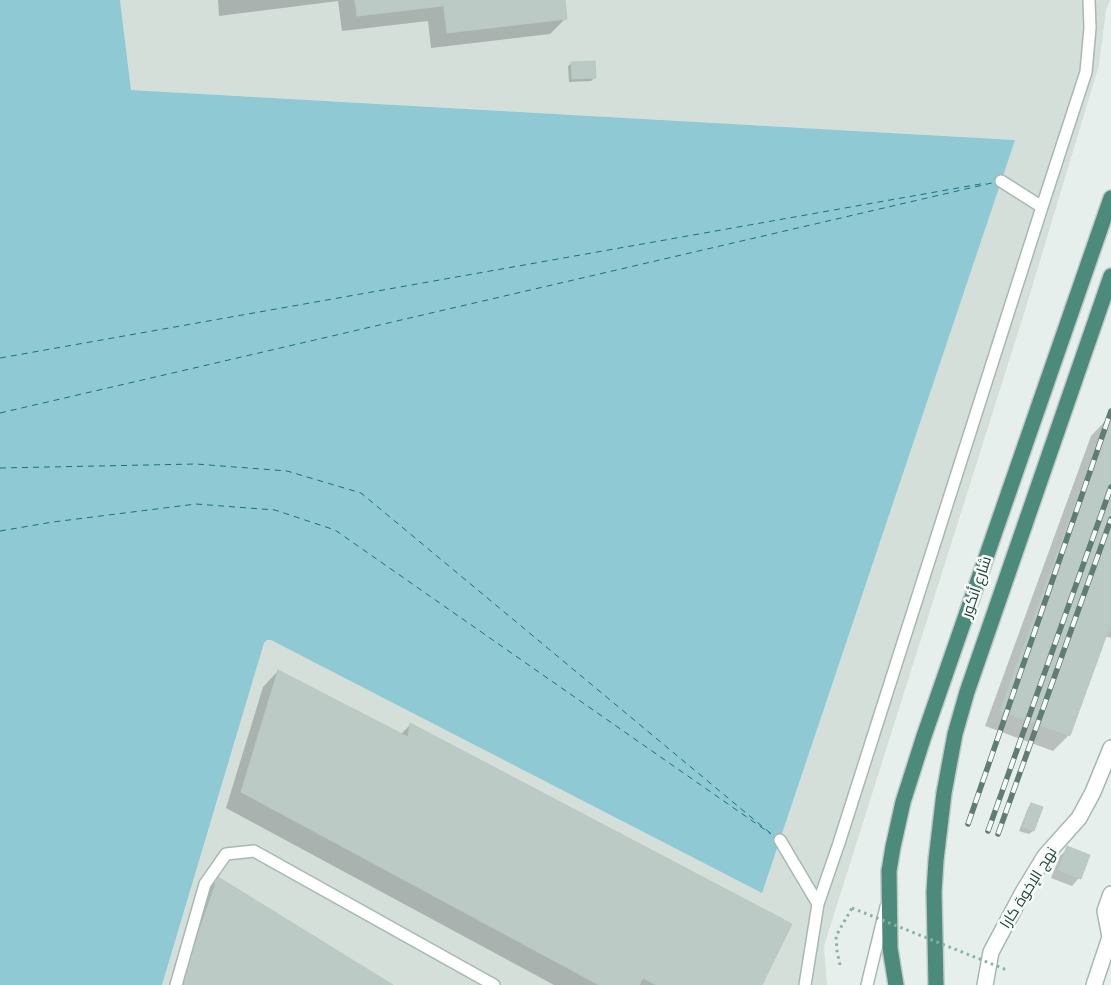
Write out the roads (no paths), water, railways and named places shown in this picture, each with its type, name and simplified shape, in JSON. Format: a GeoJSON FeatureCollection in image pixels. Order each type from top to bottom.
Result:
{"type":"FeatureCollection","features":[{"type":"Feature","properties":{"kind":"highway","name":"شارع أنكور"},"geometry":{"type":"LineString","coordinates":[[896,985],[890,948],[889,871],[893,847],[911,776],[1111,198]]}},
{"type":"Feature","properties":{"kind":"highway","name":"شارع أنكور"},"geometry":{"type":"LineString","coordinates":[[936,985],[934,892],[936,860],[944,793],[955,734],[967,692],[1111,276]]}},
{"type":"Feature","properties":{"kind":"street","name":"نهج الإخوة كارا"},"geometry":{"type":"LineString","coordinates":[[985,985],[991,952],[1045,856],[1080,818],[1111,748]]}},
{"type":"Feature","properties":{"kind":"street"},"geometry":{"type":"LineString","coordinates":[[1094,985],[1110,936],[1105,911],[1111,894]]}},
{"type":"Feature","properties":{"kind":"lane"},"geometry":{"type":"LineString","coordinates":[[804,985],[818,904],[840,843],[1086,72],[1090,28],[1089,0]]}},
{"type":"Feature","properties":{"kind":"lane"},"geometry":{"type":"LineString","coordinates":[[1002,181],[1042,207]]}},
{"type":"Feature","properties":{"kind":"lane"},"geometry":{"type":"LineString","coordinates":[[780,840],[818,904]]}},
{"type":"Feature","properties":{"kind":"lane"},"geometry":{"type":"LineString","coordinates":[[176,985],[205,884],[226,854],[254,851],[494,985]]}},
{"type":"Feature","properties":{"kind":"lane"},"geometry":{"type":"LineString","coordinates":[[867,985],[889,893]]}},
{"type":"Feature","properties":{"kind":"water"},"geometry":{"type":"Polygon","coordinates":[[[0,0],[120,0],[131,90],[1015,140],[762,893],[271,640],[267,640],[264,643],[162,985],[0,985],[0,0]]]}},
{"type":"Feature","properties":{"kind":"railway"},"geometry":{"type":"LineString","coordinates":[[968,824],[1111,411]]}},
{"type":"Feature","properties":{"kind":"railway"},"geometry":{"type":"LineString","coordinates":[[988,831],[1111,487]]}},
{"type":"Feature","properties":{"kind":"railway"},"geometry":{"type":"LineString","coordinates":[[998,834],[1111,519]]}}]}
